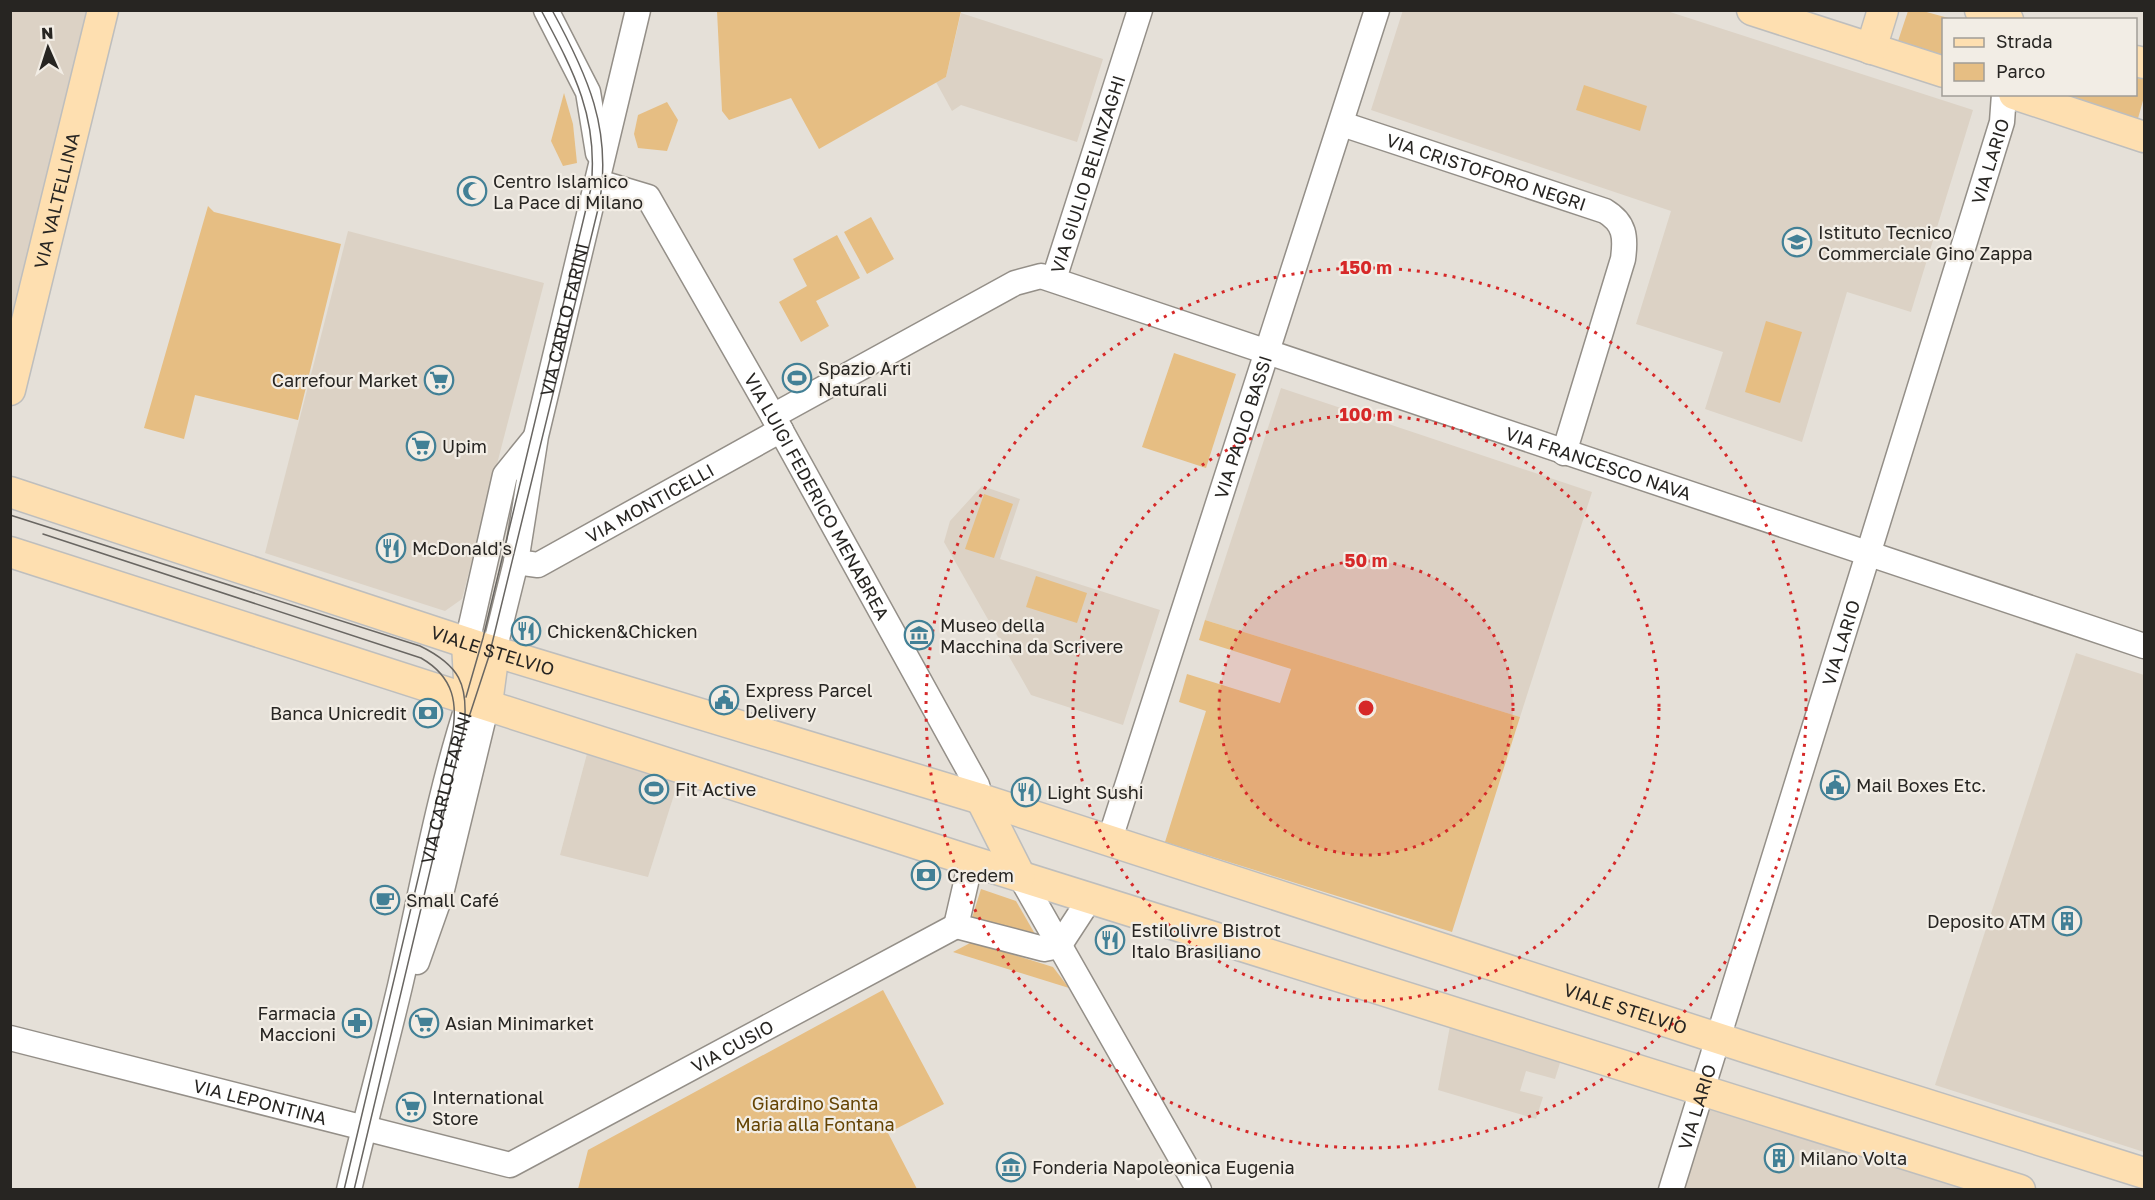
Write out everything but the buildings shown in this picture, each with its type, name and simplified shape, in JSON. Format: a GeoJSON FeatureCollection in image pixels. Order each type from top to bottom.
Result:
{"type":"FeatureCollection","features":[{"type":"Feature","properties":{"kind":"main road","name":"VIA VALTELLINA"},"geometry":{"type":"LineString","coordinates":[[10,390],[103,10]]}},
{"type":"Feature","properties":{"kind":"main road"},"geometry":{"type":"LineString","coordinates":[[1752,10],[1942,71]]}},
{"type":"Feature","properties":{"kind":"main road"},"geometry":{"type":"LineString","coordinates":[[1871,49],[1883,10]]}},
{"type":"Feature","properties":{"kind":"main road"},"geometry":{"type":"LineString","coordinates":[[2020,96],[2145,137]]}},
{"type":"Feature","properties":{"kind":"main road","name":"VIALE STELVIO"},"geometry":{"type":"LineString","coordinates":[[10,492],[481,647],[981,799],[1718,1038],[2145,1173]]}},
{"type":"Feature","properties":{"kind":"main road"},"geometry":{"type":"LineString","coordinates":[[10,552],[971,861],[2020,1190]]}},
{"type":"Feature","properties":{"kind":"main road","name":"VIA CARLO FARINI"},"geometry":{"type":"LineString","coordinates":[[478,701],[481,647]]}},
{"type":"Feature","properties":{"kind":"main road"},"geometry":{"type":"LineString","coordinates":[[971,861],[981,799]]}},
{"type":"Feature","properties":{"kind":"main road"},"geometry":{"type":"LineString","coordinates":[[981,799],[1020,876]]}},
{"type":"Feature","properties":{"kind":"street"},"geometry":{"type":"LineString","coordinates":[[546,10],[569,52],[590,102],[597,134],[596,193]]}},
{"type":"Feature","properties":{"kind":"street"},"geometry":{"type":"LineString","coordinates":[[596,193],[638,10]]}},
{"type":"Feature","properties":{"kind":"street","name":"VIA GIULIO BELINZAGHI"},"geometry":{"type":"LineString","coordinates":[[777,423],[1015,283],[1041,276],[1054,279],[1140,10]]}},
{"type":"Feature","properties":{"kind":"street","name":"VIA PAOLO BASSI"},"geometry":{"type":"LineString","coordinates":[[1109,842],[1377,10]]}},
{"type":"Feature","properties":{"kind":"street","name":"VIA LARIO"},"geometry":{"type":"LineString","coordinates":[[1671,1190],[2002,122],[2004,96]]}},
{"type":"Feature","properties":{"kind":"street","name":"VIA CRISTOFORO NEGRI"},"geometry":{"type":"LineString","coordinates":[[1342,124],[1605,211],[1616,218],[1623,229],[1623,259],[1564,453]]}},
{"type":"Feature","properties":{"kind":"street","name":"VIA LUIGI FEDERICO MENABREA"},"geometry":{"type":"LineString","coordinates":[[596,193],[648,197],[777,423],[977,785],[981,799]]}},
{"type":"Feature","properties":{"kind":"street","name":"VIA CARLO FARINI"},"geometry":{"type":"LineString","coordinates":[[481,647],[516,562],[536,436],[596,193]]}},
{"type":"Feature","properties":{"kind":"street","name":"VIA FRANCESCO NAVA"},"geometry":{"type":"LineString","coordinates":[[1054,279],[1564,453],[2145,646]]}},
{"type":"Feature","properties":{"kind":"street","name":"VIA MONTICELLI"},"geometry":{"type":"LineString","coordinates":[[516,562],[538,565],[777,423]]}},
{"type":"Feature","properties":{"kind":"street","name":"VIA CARLO FARINI"},"geometry":{"type":"LineString","coordinates":[[481,647],[505,475],[536,436]]}},
{"type":"Feature","properties":{"kind":"street","name":"VIA CARLO FARINI"},"geometry":{"type":"LineString","coordinates":[[349,1190],[394,1007],[417,962],[441,894],[478,701]]}},
{"type":"Feature","properties":{"kind":"street"},"geometry":{"type":"LineString","coordinates":[[971,861],[956,926],[1044,949],[1059,946],[1091,897]]}},
{"type":"Feature","properties":{"kind":"street"},"geometry":{"type":"LineString","coordinates":[[1020,876],[1199,1190]]}},
{"type":"Feature","properties":{"kind":"street","name":"VIA CUSIO"},"geometry":{"type":"LineString","coordinates":[[510,1165],[956,926]]}},
{"type":"Feature","properties":{"kind":"street","name":"VIA LEPONTINA"},"geometry":{"type":"LineString","coordinates":[[10,1038],[510,1165]]}},
{"type":"Feature","properties":{"kind":"shaded area","name":"Istituto Tecnico Commerciale Gino Zappa"},"geometry":{"type":"Polygon","coordinates":[[[1403,10],[1667,11],[1973,110],[1911,312],[1847,292],[1802,442],[1705,409],[1723,352],[1636,324],[1671,211],[1371,110],[1403,10]]]}},
{"type":"Feature","properties":{"kind":"shaded area"},"geometry":{"type":"Polygon","coordinates":[[[11,11],[101,11],[11,381],[11,11]]]}},
{"type":"Feature","properties":{"kind":"shaded area"},"geometry":{"type":"Polygon","coordinates":[[[961,13],[1103,59],[1077,142],[961,105],[952,111],[936,82],[946,77],[961,13]]]}},
{"type":"Feature","properties":{"kind":"shaded area"},"geometry":{"type":"Polygon","coordinates":[[[348,231],[544,283],[462,599],[445,611],[265,553],[348,231]]]}},
{"type":"Feature","properties":{"kind":"shaded area"},"geometry":{"type":"Polygon","coordinates":[[[1281,388],[1592,492],[1520,717],[1205,620],[1281,388]]]}},
{"type":"Feature","properties":{"kind":"shaded area"},"geometry":{"type":"Polygon","coordinates":[[[982,486],[1020,499],[1000,559],[1160,610],[1123,725],[1031,695],[944,542],[950,521],[982,486]]]}},
{"type":"Feature","properties":{"kind":"shaded area","name":"Deposito ATM"},"geometry":{"type":"Polygon","coordinates":[[[2076,653],[2144,675],[2144,1152],[1935,1085],[2076,653]]]}},
{"type":"Feature","properties":{"kind":"shaded area"},"geometry":{"type":"Polygon","coordinates":[[[588,750],[679,779],[648,877],[560,855],[588,750]]]}},
{"type":"Feature","properties":{"kind":"shaded area"},"geometry":{"type":"Polygon","coordinates":[[[1450,1026],[1564,1050],[1555,1079],[1526,1071],[1520,1091],[1543,1097],[1536,1119],[1438,1090],[1450,1026]]]}},
{"type":"Feature","properties":{"kind":"shaded area"},"geometry":{"type":"Polygon","coordinates":[[[1703,1093],[2005,1190],[1676,1190],[1703,1093]]]}},
{"type":"Feature","properties":{"kind":"green space"},"geometry":{"type":"Polygon","coordinates":[[[717,10],[961,11],[946,77],[819,149],[791,98],[729,120],[722,111],[717,10]]]}},
{"type":"Feature","properties":{"kind":"green space"},"geometry":{"type":"Polygon","coordinates":[[[1908,11],[1923,11],[1948,18],[1942,18],[1942,59],[1897,44],[1908,11]]]}},
{"type":"Feature","properties":{"kind":"green space"},"geometry":{"type":"Polygon","coordinates":[[[2137,75],[2144,78],[2144,97],[2137,122],[2055,96],[2137,96],[2137,75]]]}},
{"type":"Feature","properties":{"kind":"green space"},"geometry":{"type":"Polygon","coordinates":[[[1584,85],[1647,106],[1640,131],[1576,110],[1584,85]]]}},
{"type":"Feature","properties":{"kind":"green space"},"geometry":{"type":"Polygon","coordinates":[[[564,93],[573,124],[577,163],[563,166],[551,141],[564,93]]]}},
{"type":"Feature","properties":{"kind":"green space"},"geometry":{"type":"Polygon","coordinates":[[[667,102],[678,120],[667,151],[638,148],[634,134],[638,115],[667,102]]]}},
{"type":"Feature","properties":{"kind":"green space"},"geometry":{"type":"Polygon","coordinates":[[[208,206],[214,212],[341,244],[298,420],[195,395],[184,439],[144,428],[208,206]]]}},
{"type":"Feature","properties":{"kind":"green space"},"geometry":{"type":"Polygon","coordinates":[[[871,217],[894,259],[867,274],[844,232],[871,217]]]}},
{"type":"Feature","properties":{"kind":"green space"},"geometry":{"type":"Polygon","coordinates":[[[837,235],[860,278],[816,301],[829,326],[801,342],[779,302],[807,286],[793,259],[837,235]]]}},
{"type":"Feature","properties":{"kind":"green space"},"geometry":{"type":"Polygon","coordinates":[[[1766,321],[1802,332],[1780,403],[1745,392],[1766,321]]]}},
{"type":"Feature","properties":{"kind":"green space"},"geometry":{"type":"Polygon","coordinates":[[[1174,353],[1236,374],[1206,468],[1142,447],[1174,353]]]}},
{"type":"Feature","properties":{"kind":"green space"},"geometry":{"type":"Polygon","coordinates":[[[984,494],[1013,504],[994,558],[965,549],[984,494]]]}},
{"type":"Feature","properties":{"kind":"green space"},"geometry":{"type":"Polygon","coordinates":[[[1036,576],[1087,593],[1077,623],[1026,607],[1036,576]]]}},
{"type":"Feature","properties":{"kind":"green space"},"geometry":{"type":"Polygon","coordinates":[[[1205,620],[1520,717],[1452,932],[1165,842],[1206,711],[1179,702],[1187,674],[1280,703],[1291,669],[1199,640],[1205,620]]]}},
{"type":"Feature","properties":{"kind":"green space"},"geometry":{"type":"Polygon","coordinates":[[[981,889],[1016,901],[1039,941],[971,921],[981,889]]]}},
{"type":"Feature","properties":{"kind":"green space"},"geometry":{"type":"Polygon","coordinates":[[[972,942],[1053,967],[1069,988],[953,952],[972,942]]]}},
{"type":"Feature","properties":{"kind":"green space","name":"Giardino Santa Maria alla Fontana"},"geometry":{"type":"Polygon","coordinates":[[[883,990],[944,1104],[888,1133],[917,1189],[578,1189],[588,1150],[883,990]]]}},
{"type":"Feature","properties":{"kind":"tram line"},"geometry":{"type":"LineString","coordinates":[[466,697],[483,638],[591,188],[591,139],[587,116],[573,74],[541,10]]}},
{"type":"Feature","properties":{"kind":"tram line"},"geometry":{"type":"LineString","coordinates":[[469,717],[489,656],[599,205],[602,178],[600,127],[586,80],[552,10]]}},
{"type":"Feature","properties":{"kind":"tram line"},"geometry":{"type":"LineString","coordinates":[[10,515],[420,646],[444,661],[458,678],[465,699],[464,728],[354,1190]]}},
{"type":"Feature","properties":{"kind":"tram line"},"geometry":{"type":"LineString","coordinates":[[43,534],[421,658],[441,674],[447,683],[454,703],[451,740],[344,1190]]}},
{"type":"Feature","properties":{"kind":"place","name":"Centro Islamico La Pace di Milano"},"geometry":{"type":"Point","coordinates":[472,191]}},
{"type":"Feature","properties":{"kind":"place","name":"Istituto Tecnico Commerciale Gino Zappa"},"geometry":{"type":"Point","coordinates":[1797,242]}},
{"type":"Feature","properties":{"kind":"place","name":"Spazio Arti Naturali"},"geometry":{"type":"Point","coordinates":[797,378]}},
{"type":"Feature","properties":{"kind":"place","name":"Carrefour Market"},"geometry":{"type":"Point","coordinates":[439,380]}},
{"type":"Feature","properties":{"kind":"place","name":"Upim"},"geometry":{"type":"Point","coordinates":[421,446]}},
{"type":"Feature","properties":{"kind":"place","name":"McDonald's"},"geometry":{"type":"Point","coordinates":[391,548]}},
{"type":"Feature","properties":{"kind":"place","name":"Chicken&Chicken"},"geometry":{"type":"Point","coordinates":[526,631]}},
{"type":"Feature","properties":{"kind":"place","name":"Museo della Macchina da Scrivere"},"geometry":{"type":"Point","coordinates":[919,635]}},
{"type":"Feature","properties":{"kind":"place","name":"Express Parcel Delivery"},"geometry":{"type":"Point","coordinates":[724,700]}},
{"type":"Feature","properties":{"kind":"place","name":"Banca Unicredit"},"geometry":{"type":"Point","coordinates":[428,713]}},
{"type":"Feature","properties":{"kind":"place","name":"Mail Boxes Etc."},"geometry":{"type":"Point","coordinates":[1835,785]}},
{"type":"Feature","properties":{"kind":"place","name":"Fit Active"},"geometry":{"type":"Point","coordinates":[654,789]}},
{"type":"Feature","properties":{"kind":"place","name":"Light Sushi"},"geometry":{"type":"Point","coordinates":[1026,792]}},
{"type":"Feature","properties":{"kind":"place","name":"Credem"},"geometry":{"type":"Point","coordinates":[926,875]}},
{"type":"Feature","properties":{"kind":"place","name":"Small Café"},"geometry":{"type":"Point","coordinates":[385,900]}},
{"type":"Feature","properties":{"kind":"place","name":"Deposito ATM"},"geometry":{"type":"Point","coordinates":[2067,921]}},
{"type":"Feature","properties":{"kind":"place","name":"Estilolivre Bistrot Italo Brasiliano"},"geometry":{"type":"Point","coordinates":[1110,940]}},
{"type":"Feature","properties":{"kind":"place","name":"Farmacia Maccioni"},"geometry":{"type":"Point","coordinates":[357,1023]}},
{"type":"Feature","properties":{"kind":"place","name":"Asian Minimarket"},"geometry":{"type":"Point","coordinates":[424,1023]}},
{"type":"Feature","properties":{"kind":"place","name":"International Store"},"geometry":{"type":"Point","coordinates":[411,1107]}},
{"type":"Feature","properties":{"kind":"place","name":"Milano Volta"},"geometry":{"type":"Point","coordinates":[1779,1158]}},
{"type":"Feature","properties":{"kind":"place","name":"Fonderia Napoleonica Eugenia"},"geometry":{"type":"Point","coordinates":[1011,1167]}}]}
